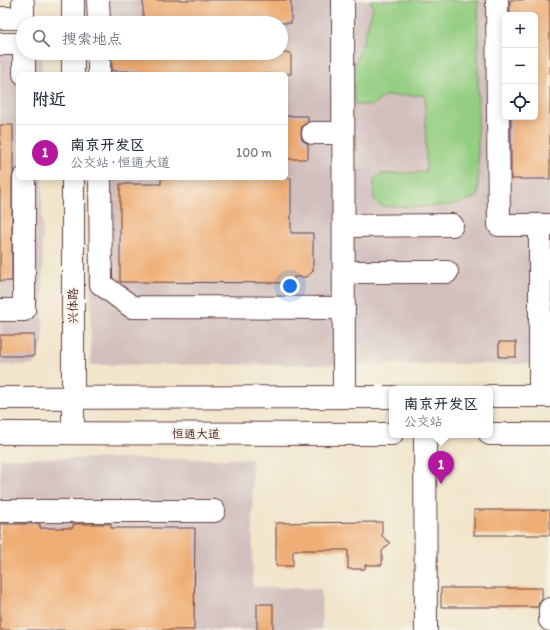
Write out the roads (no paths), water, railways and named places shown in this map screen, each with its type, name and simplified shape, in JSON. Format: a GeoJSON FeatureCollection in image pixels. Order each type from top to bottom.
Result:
{"type":"FeatureCollection","features":[{"type":"Feature","properties":{"kind":"main road"},"geometry":{"type":"LineString","coordinates":[[72,0],[72,16]]}},
{"type":"Feature","properties":{"kind":"main road"},"geometry":{"type":"LineString","coordinates":[[98,0],[98,16]]}},
{"type":"Feature","properties":{"kind":"main road"},"geometry":{"type":"LineString","coordinates":[[343,0],[344,397]]}},
{"type":"Feature","properties":{"kind":"main road"},"geometry":{"type":"LineString","coordinates":[[493,396],[545,396],[545,224],[499,225],[498,0]]}},
{"type":"Feature","properties":{"kind":"main road"},"geometry":{"type":"LineString","coordinates":[[23,3],[23,16]]}},
{"type":"Feature","properties":{"kind":"main road"},"geometry":{"type":"LineString","coordinates":[[0,18],[16,18]]}},
{"type":"Feature","properties":{"kind":"main road"},"geometry":{"type":"LineString","coordinates":[[0,44],[16,44]]}},
{"type":"Feature","properties":{"kind":"main road"},"geometry":{"type":"LineString","coordinates":[[24,60],[24,72]]}},
{"type":"Feature","properties":{"kind":"main road"},"geometry":{"type":"LineString","coordinates":[[73,60],[73,72]]}},
{"type":"Feature","properties":{"kind":"main road"},"geometry":{"type":"LineString","coordinates":[[99,60],[99,72]]}},
{"type":"Feature","properties":{"kind":"main road"},"geometry":{"type":"LineString","coordinates":[[313,133],[343,133]]}},
{"type":"Feature","properties":{"kind":"main road"},"geometry":{"type":"LineString","coordinates":[[0,310],[24,310],[24,180]]}},
{"type":"Feature","properties":{"kind":"main road","name":"兴体路"},"geometry":{"type":"LineString","coordinates":[[73,180],[73,433]]}},
{"type":"Feature","properties":{"kind":"main road"},"geometry":{"type":"LineString","coordinates":[[100,180],[101,284],[132,307],[344,308]]}},
{"type":"Feature","properties":{"kind":"main road"},"geometry":{"type":"LineString","coordinates":[[344,226],[452,225]]}},
{"type":"Feature","properties":{"kind":"main road"},"geometry":{"type":"LineString","coordinates":[[344,272],[447,272]]}},
{"type":"Feature","properties":{"kind":"main road"},"geometry":{"type":"LineString","coordinates":[[0,398],[389,397]]}},
{"type":"Feature","properties":{"kind":"main road","name":"恒通大道"},"geometry":{"type":"LineString","coordinates":[[0,433],[389,434]]}},
{"type":"Feature","properties":{"kind":"main road"},"geometry":{"type":"LineString","coordinates":[[493,434],[550,434]]}},
{"type":"Feature","properties":{"kind":"main road"},"geometry":{"type":"LineString","coordinates":[[425,438],[426,630]]}},
{"type":"Feature","properties":{"kind":"main road"},"geometry":{"type":"LineString","coordinates":[[0,511],[214,511]]}},
{"type":"Feature","properties":{"kind":"main road"},"geometry":{"type":"LineString","coordinates":[[550,609],[550,620]]}},
{"type":"Feature","properties":{"kind":"place","name":"南京开发区"},"geometry":{"type":"Point","coordinates":[441,484]}}]}
